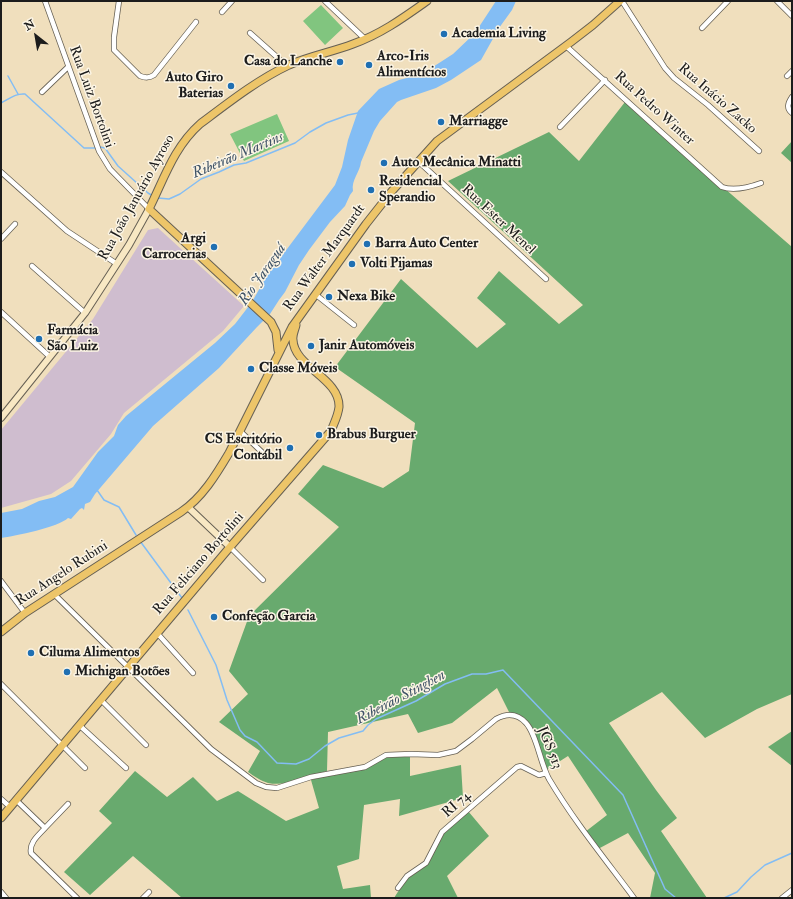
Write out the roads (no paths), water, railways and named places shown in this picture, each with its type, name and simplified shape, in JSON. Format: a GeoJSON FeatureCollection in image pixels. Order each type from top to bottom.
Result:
{"type":"FeatureCollection","features":[{"type":"Feature","properties":{"kind":"main road","name":"Rua João Januário Ayroso"},"geometry":{"type":"LineString","coordinates":[[1,418],[85,313],[117,264],[149,209],[173,158],[190,133],[216,112],[262,80],[287,66],[309,57],[351,45],[365,39],[396,23],[427,1]]}},
{"type":"Feature","properties":{"kind":"main road","name":"Rua Walter Marquardt"},"geometry":{"type":"LineString","coordinates":[[139,539],[188,507],[199,497],[218,471],[240,431],[289,332],[381,204],[418,161],[437,141],[452,129],[593,26],[621,1]]}},
{"type":"Feature","properties":{"kind":"main road"},"geometry":{"type":"LineString","coordinates":[[149,209],[270,322],[276,332],[278,353],[288,350],[295,352],[293,336],[300,316]]}},
{"type":"Feature","properties":{"kind":"main road","name":"Rua Feliciano Bortolini"},"geometry":{"type":"LineString","coordinates":[[1,818],[230,547],[331,431],[337,418],[339,408],[338,396],[333,388],[295,352]]}},
{"type":"Feature","properties":{"kind":"main road"},"geometry":{"type":"LineString","coordinates":[[188,507],[230,547]]}},
{"type":"Feature","properties":{"kind":"main road","name":"Rua Angelo Rubini"},"geometry":{"type":"LineString","coordinates":[[1,632],[25,613],[139,539]]}},
{"type":"Feature","properties":{"kind":"street","name":"Rua Luiz Bortolini"},"geometry":{"type":"LineString","coordinates":[[45,1],[95,143],[110,168],[149,209]]}},
{"type":"Feature","properties":{"kind":"street"},"geometry":{"type":"LineString","coordinates":[[120,1],[114,37],[114,50],[140,76],[145,78],[149,78],[154,75],[196,22]]}},
{"type":"Feature","properties":{"kind":"street"},"geometry":{"type":"LineString","coordinates":[[222,12],[232,1]]}},
{"type":"Feature","properties":{"kind":"street"},"geometry":{"type":"LineString","coordinates":[[325,1],[365,39]]}},
{"type":"Feature","properties":{"kind":"street","name":"Rua Inácio Zacko"},"geometry":{"type":"LineString","coordinates":[[621,1],[665,68],[674,78],[708,104],[759,151]]}},
{"type":"Feature","properties":{"kind":"street"},"geometry":{"type":"LineString","coordinates":[[702,28],[728,1]]}},
{"type":"Feature","properties":{"kind":"street"},"geometry":{"type":"LineString","coordinates":[[777,1],[792,16]]}},
{"type":"Feature","properties":{"kind":"street"},"geometry":{"type":"LineString","coordinates":[[250,33],[287,66]]}},
{"type":"Feature","properties":{"kind":"street","name":"Rua Pedro Winter"},"geometry":{"type":"LineString","coordinates":[[566,46],[722,186],[727,188],[749,187],[761,184]]}},
{"type":"Feature","properties":{"kind":"street"},"geometry":{"type":"LineString","coordinates":[[42,92],[68,67]]}},
{"type":"Feature","properties":{"kind":"street"},"geometry":{"type":"LineString","coordinates":[[787,76],[792,71]]}},
{"type":"Feature","properties":{"kind":"street"},"geometry":{"type":"LineString","coordinates":[[560,127],[605,80]]}},
{"type":"Feature","properties":{"kind":"street"},"geometry":{"type":"LineString","coordinates":[[790,99],[788,109],[792,113]]}},
{"type":"Feature","properties":{"kind":"street","name":"Rua Ester Menel"},"geometry":{"type":"LineString","coordinates":[[418,161],[546,278]]}},
{"type":"Feature","properties":{"kind":"street"},"geometry":{"type":"LineString","coordinates":[[1,172],[58,224],[117,264]]}},
{"type":"Feature","properties":{"kind":"street"},"geometry":{"type":"LineString","coordinates":[[1,239],[14,224]]}},
{"type":"Feature","properties":{"kind":"street"},"geometry":{"type":"LineString","coordinates":[[32,266],[85,313]]}},
{"type":"Feature","properties":{"kind":"street"},"geometry":{"type":"LineString","coordinates":[[315,294],[354,325]]}},
{"type":"Feature","properties":{"kind":"street"},"geometry":{"type":"LineString","coordinates":[[1,312],[50,357]]}},
{"type":"Feature","properties":{"kind":"street"},"geometry":{"type":"LineString","coordinates":[[240,431],[267,457]]}},
{"type":"Feature","properties":{"kind":"street"},"geometry":{"type":"LineString","coordinates":[[230,547],[263,580]]}},
{"type":"Feature","properties":{"kind":"street"},"geometry":{"type":"LineString","coordinates":[[1,581],[25,613]]}},
{"type":"Feature","properties":{"kind":"street"},"geometry":{"type":"LineString","coordinates":[[54,594],[128,668]]}},
{"type":"Feature","properties":{"kind":"street"},"geometry":{"type":"LineString","coordinates":[[157,634],[193,673]]}},
{"type":"Feature","properties":{"kind":"street","name":"JGS 513"},"geometry":{"type":"LineString","coordinates":[[128,668],[211,749],[256,783],[266,787],[277,788],[310,777],[365,767],[386,755],[438,755],[456,751],[496,719],[508,714],[519,717],[530,728],[546,773],[564,804],[634,898]]}},
{"type":"Feature","properties":{"kind":"street"},"geometry":{"type":"LineString","coordinates":[[1,684],[85,768]]}},
{"type":"Feature","properties":{"kind":"street"},"geometry":{"type":"LineString","coordinates":[[101,700],[146,745]]}},
{"type":"Feature","properties":{"kind":"street"},"geometry":{"type":"LineString","coordinates":[[79,726],[126,768]]}},
{"type":"Feature","properties":{"kind":"street","name":"RI 74"},"geometry":{"type":"LineString","coordinates":[[398,888],[407,876],[426,863],[442,832],[517,767],[521,766],[540,775],[546,773]]}},
{"type":"Feature","properties":{"kind":"street"},"geometry":{"type":"LineString","coordinates":[[1,799],[10,807]]}},
{"type":"Feature","properties":{"kind":"street"},"geometry":{"type":"LineString","coordinates":[[16,800],[45,828]]}},
{"type":"Feature","properties":{"kind":"street"},"geometry":{"type":"LineString","coordinates":[[68,804],[31,844],[30,848],[31,852],[77,898]]}},
{"type":"Feature","properties":{"kind":"street"},"geometry":{"type":"LineString","coordinates":[[782,898],[792,890]]}},
{"type":"Feature","properties":{"kind":"street"},"geometry":{"type":"LineString","coordinates":[[1,892],[6,898]]}},
{"type":"Feature","properties":{"kind":"street"},"geometry":{"type":"LineString","coordinates":[[143,898],[149,892]]}},
{"type":"Feature","properties":{"kind":"water"},"geometry":{"type":"Polygon","coordinates":[[[496,1],[516,1],[481,60],[436,88],[397,102],[380,121],[374,131],[361,162],[353,183],[353,191],[345,206],[330,222],[309,250],[299,265],[285,292],[270,314],[219,368],[153,426],[95,494],[90,502],[85,504],[84,510],[82,508],[80,509],[71,519],[68,518],[56,525],[1,538],[1,513],[22,509],[39,501],[55,497],[73,487],[98,452],[114,436],[118,425],[126,416],[215,343],[235,324],[252,302],[266,277],[335,185],[342,167],[348,140],[358,111],[379,89],[399,80],[422,74],[453,54],[475,33],[496,1]]]}},
{"type":"Feature","properties":{"kind":"waterway"},"geometry":{"type":"LineString","coordinates":[[8,76],[18,94]]}},
{"type":"Feature","properties":{"kind":"waterway","name":"Ribeirão Martins"},"geometry":{"type":"LineString","coordinates":[[1,103],[16,95],[25,94],[84,148],[96,148]]}},
{"type":"Feature","properties":{"kind":"waterway","name":"Ribeirão Martins"},"geometry":{"type":"LineString","coordinates":[[158,198],[169,199],[180,194],[201,179],[234,165],[246,163],[295,143],[326,123],[358,113]]}},
{"type":"Feature","properties":{"kind":"waterway","name":"Ribeirão Martins"},"geometry":{"type":"LineString","coordinates":[[100,147],[105,148],[118,166],[153,196]]}},
{"type":"Feature","properties":{"kind":"waterway","name":"Ribeirão Stinghen"},"geometry":{"type":"LineString","coordinates":[[97,490],[104,500],[119,507],[136,535]]}},
{"type":"Feature","properties":{"kind":"waterway","name":"Ribeirão Stinghen"},"geometry":{"type":"LineString","coordinates":[[140,541],[182,598]]}},
{"type":"Feature","properties":{"kind":"waterway","name":"Ribeirão Stinghen"},"geometry":{"type":"LineString","coordinates":[[188,610],[216,665],[227,700],[240,730],[245,736],[257,742],[277,763],[296,764],[309,759],[325,746],[339,738],[363,731],[376,719],[416,701],[445,684],[472,674],[486,674],[503,670],[623,795],[665,889],[676,898]]}},
{"type":"Feature","properties":{"kind":"waterway","name":"Ribeirão Stinghen"},"geometry":{"type":"LineString","coordinates":[[724,898],[737,892],[765,865],[792,853]]}},
{"type":"Feature","properties":{"kind":"place","name":"Academia Living"},"geometry":{"type":"Point","coordinates":[444,34]}},
{"type":"Feature","properties":{"kind":"place","name":"Casa do Lanche"},"geometry":{"type":"Point","coordinates":[340,62]}},
{"type":"Feature","properties":{"kind":"place","name":"Arco-Iris Alimentícios"},"geometry":{"type":"Point","coordinates":[369,65]}},
{"type":"Feature","properties":{"kind":"place","name":"Auto Giro Baterias"},"geometry":{"type":"Point","coordinates":[231,86]}},
{"type":"Feature","properties":{"kind":"place","name":"Marriagge"},"geometry":{"type":"Point","coordinates":[441,122]}},
{"type":"Feature","properties":{"kind":"place","name":"Auto Mecânica Minatti"},"geometry":{"type":"Point","coordinates":[384,163]}},
{"type":"Feature","properties":{"kind":"place","name":"Residencial Sperandio"},"geometry":{"type":"Point","coordinates":[371,190]}},
{"type":"Feature","properties":{"kind":"place","name":"Barra Auto Center"},"geometry":{"type":"Point","coordinates":[367,244]}},
{"type":"Feature","properties":{"kind":"place","name":"Argi Carrocerias"},"geometry":{"type":"Point","coordinates":[214,247]}},
{"type":"Feature","properties":{"kind":"place","name":"Volti Pijamas"},"geometry":{"type":"Point","coordinates":[352,264]}},
{"type":"Feature","properties":{"kind":"place","name":"Nexa Bike"},"geometry":{"type":"Point","coordinates":[329,297]}},
{"type":"Feature","properties":{"kind":"place","name":"Farmácia São Luiz"},"geometry":{"type":"Point","coordinates":[39,339]}},
{"type":"Feature","properties":{"kind":"place","name":"Janir Automóveis"},"geometry":{"type":"Point","coordinates":[311,346]}},
{"type":"Feature","properties":{"kind":"place","name":"Classe Móveis"},"geometry":{"type":"Point","coordinates":[251,369]}},
{"type":"Feature","properties":{"kind":"place","name":"Brabus Burguer"},"geometry":{"type":"Point","coordinates":[319,435]}},
{"type":"Feature","properties":{"kind":"place","name":"CS Escritório Contábil"},"geometry":{"type":"Point","coordinates":[290,448]}},
{"type":"Feature","properties":{"kind":"place","name":"Confeção Garcia"},"geometry":{"type":"Point","coordinates":[214,617]}},
{"type":"Feature","properties":{"kind":"place","name":"Ciluma Alimentos"},"geometry":{"type":"Point","coordinates":[31,653]}},
{"type":"Feature","properties":{"kind":"place","name":"Michigan Botões"},"geometry":{"type":"Point","coordinates":[67,672]}},
{"type":"Feature","properties":{"kind":"water label","name":"Rio Jaraguá"},"geometry":{"type":"Point","coordinates":[263,275]}}]}
